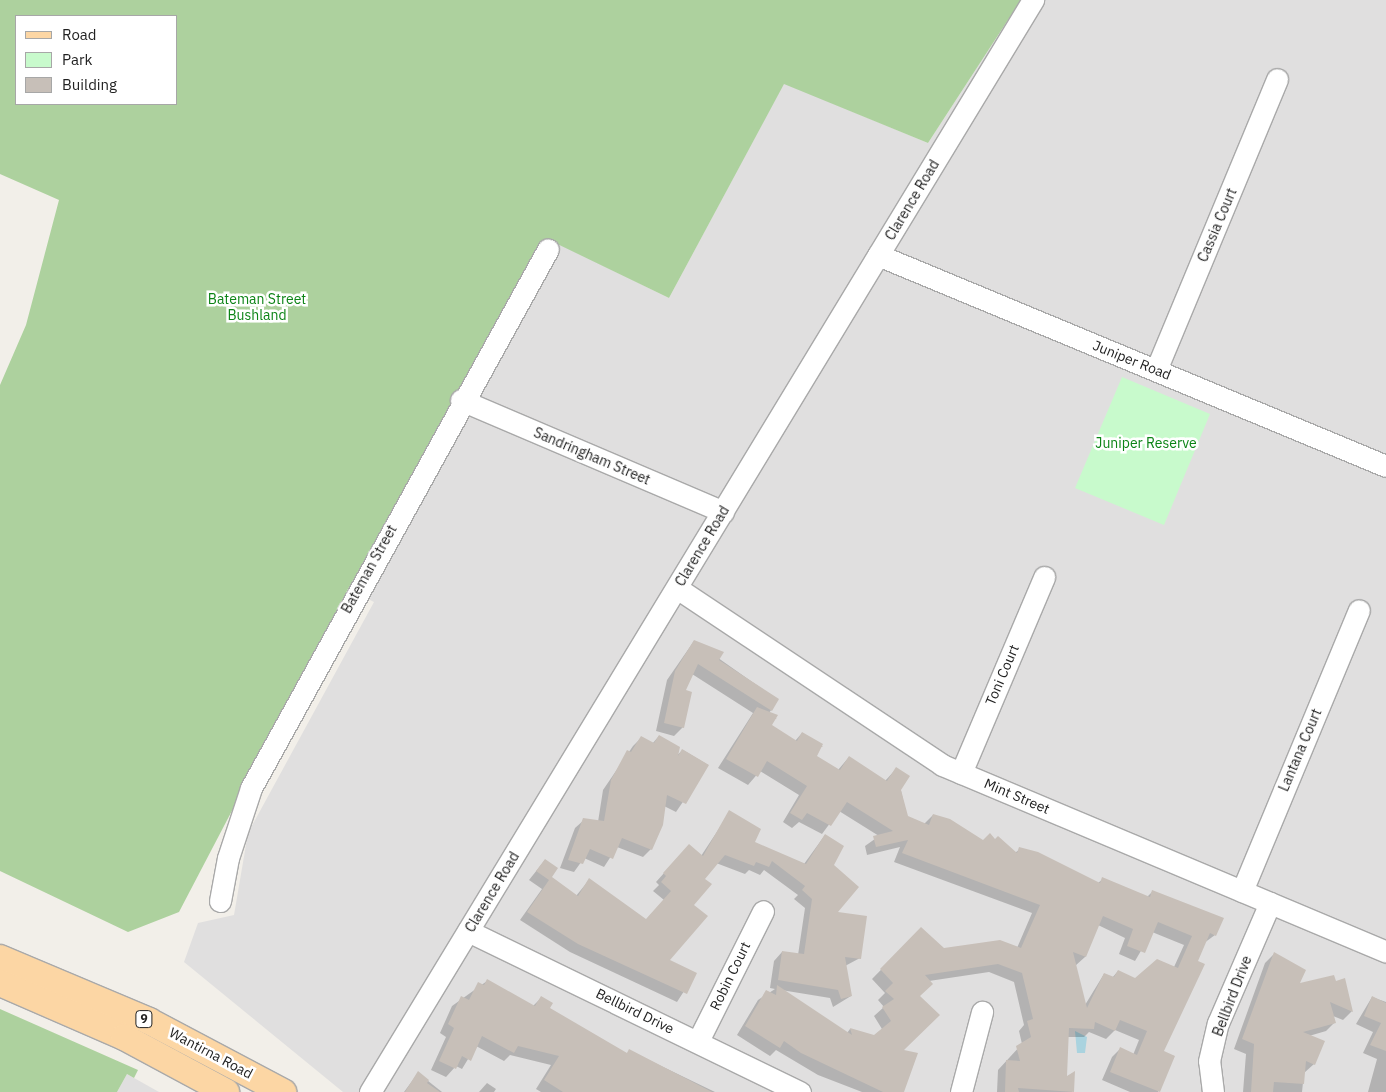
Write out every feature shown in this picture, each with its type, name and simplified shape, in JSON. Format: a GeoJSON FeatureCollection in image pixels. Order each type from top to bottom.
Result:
{"type":"FeatureCollection","features":[{"type":"Feature","properties":{"kind":"main road","name":"Wantirna Road"},"geometry":{"type":"LineString","coordinates":[[0,958],[149,1020],[283,1092]]}},
{"type":"Feature","properties":{"kind":"main road","name":"Wantirna Road"},"geometry":{"type":"LineString","coordinates":[[0,983],[142,1046],[226,1092]]}},
{"type":"Feature","properties":{"kind":"street","name":"Clarence Road"},"geometry":{"type":"LineString","coordinates":[[370,1092],[1033,0]]}},
{"type":"Feature","properties":{"kind":"street","name":"Cassia Court"},"geometry":{"type":"LineString","coordinates":[[1156,370],[1277,79]]}},
{"type":"Feature","properties":{"kind":"street","name":"Bateman Street"},"geometry":{"type":"LineString","coordinates":[[220,900],[228,858],[251,788],[461,400],[548,249]]}},
{"type":"Feature","properties":{"kind":"street","name":"Juniper Road"},"geometry":{"type":"LineString","coordinates":[[878,255],[1386,466]]}},
{"type":"Feature","properties":{"kind":"street","name":"Sandringham Street"},"geometry":{"type":"LineString","coordinates":[[461,400],[723,512]]}},
{"type":"Feature","properties":{"kind":"street","name":"Toni Court"},"geometry":{"type":"LineString","coordinates":[[961,773],[1044,576]]}},
{"type":"Feature","properties":{"kind":"street","name":"Mint Street"},"geometry":{"type":"LineString","coordinates":[[677,588],[942,765],[1386,952]]}},
{"type":"Feature","properties":{"kind":"street","name":"Lantana Court"},"geometry":{"type":"LineString","coordinates":[[1242,890],[1359,610]]}},
{"type":"Feature","properties":{"kind":"street","name":"Bellbird Drive"},"geometry":{"type":"LineString","coordinates":[[1213,1092],[1209,1061],[1218,1023],[1270,903]]}},
{"type":"Feature","properties":{"kind":"street","name":"Robin Court"},"geometry":{"type":"LineString","coordinates":[[698,1041],[763,911]]}},
{"type":"Feature","properties":{"kind":"street","name":"Bellbird Drive"},"geometry":{"type":"LineString","coordinates":[[468,931],[800,1092]]}},
{"type":"Feature","properties":{"kind":"street"},"geometry":{"type":"LineString","coordinates":[[961,1092],[982,1012]]}},
{"type":"Feature","properties":{"kind":"shaded area"},"geometry":{"type":"Polygon","coordinates":[[[1021,0],[1386,0],[1386,1092],[343,1092],[184,962],[198,923],[234,915],[248,833],[374,602],[348,589],[547,238],[669,298],[784,83],[928,143],[1021,0]]]}},
{"type":"Feature","properties":{"kind":"shaded area"},"geometry":{"type":"Polygon","coordinates":[[[127,1074],[159,1092],[117,1092],[127,1074]]]}},
{"type":"Feature","properties":{"kind":"green space","name":"Bateman Street Bushland"},"geometry":{"type":"Polygon","coordinates":[[[0,0],[1021,0],[928,143],[784,84],[669,298],[547,239],[348,589],[179,912],[128,932],[0,871],[0,385],[26,325],[59,200],[0,174],[0,0]]]}},
{"type":"Feature","properties":{"kind":"green space","name":"Juniper Reserve"},"geometry":{"type":"Polygon","coordinates":[[[1122,377],[1210,414],[1164,525],[1075,488],[1122,377]]]}},
{"type":"Feature","properties":{"kind":"green space"},"geometry":{"type":"Polygon","coordinates":[[[0,1009],[138,1070],[134,1078],[127,1074],[117,1092],[0,1092],[0,1009]]]}},
{"type":"Feature","properties":{"kind":"water"},"geometry":{"type":"Polygon","coordinates":[[[1075,1031],[1087,1037],[1085,1053],[1077,1053],[1075,1031]]]}},
{"type":"Feature","properties":{"kind":"building"},"geometry":{"type":"Polygon","coordinates":[[[694,640],[724,652],[719,660],[779,699],[772,711],[698,664],[686,690],[692,692],[684,728],[664,723],[675,671],[694,640]]]}},
{"type":"Feature","properties":{"kind":"building"},"geometry":{"type":"Polygon","coordinates":[[[757,707],[778,715],[772,725],[797,741],[802,732],[823,744],[817,756],[840,770],[849,756],[887,781],[896,767],[910,776],[901,790],[908,816],[929,825],[933,814],[950,819],[983,840],[990,833],[995,839],[998,836],[1017,853],[1019,847],[1038,852],[1100,883],[1102,877],[1150,897],[1152,890],[1224,918],[1216,936],[1210,933],[1198,961],[1205,964],[1164,1051],[1175,1056],[1160,1092],[1110,1072],[1120,1047],[1137,1055],[1147,1031],[1120,1020],[1115,1031],[1095,1022],[1094,1029],[1069,1028],[1067,1076],[1075,1071],[1074,1092],[1018,1088],[1019,1092],[1005,1092],[1006,1060],[1020,1061],[1016,1046],[1031,1037],[1027,1021],[1033,1019],[1022,973],[998,964],[925,975],[933,984],[920,996],[940,1015],[904,1050],[918,1053],[904,1092],[883,1092],[801,1053],[784,1041],[780,1048],[745,1026],[766,990],[776,995],[777,985],[852,1035],[850,1028],[874,1035],[891,1021],[882,1007],[894,999],[885,991],[893,983],[880,969],[921,927],[944,948],[1000,940],[1021,948],[1040,905],[902,853],[908,840],[876,847],[873,836],[893,831],[847,802],[831,826],[807,813],[802,820],[790,813],[807,786],[767,761],[758,777],[726,759],[757,707]],[[1103,916],[1086,957],[1073,952],[1087,1008],[1104,973],[1114,977],[1118,970],[1135,978],[1157,959],[1178,968],[1192,936],[1158,922],[1145,953],[1127,946],[1133,929],[1103,916]]]}},
{"type":"Feature","properties":{"kind":"building"},"geometry":{"type":"Polygon","coordinates":[[[659,735],[680,747],[678,756],[682,749],[709,765],[686,804],[667,795],[663,825],[652,850],[622,838],[613,859],[590,849],[583,864],[568,860],[583,818],[604,821],[611,780],[627,750],[631,752],[641,736],[654,743],[659,735]]]}},
{"type":"Feature","properties":{"kind":"building"},"geometry":{"type":"Polygon","coordinates":[[[729,810],[761,829],[755,842],[806,864],[825,834],[844,846],[834,865],[859,887],[838,912],[867,916],[861,959],[845,957],[852,996],[841,999],[838,990],[778,980],[782,951],[804,954],[812,899],[802,890],[805,886],[772,861],[769,867],[756,862],[754,866],[725,855],[705,879],[712,884],[694,905],[708,916],[670,960],[697,973],[687,994],[578,944],[527,912],[549,880],[536,871],[545,859],[558,868],[552,877],[578,896],[589,878],[646,919],[671,891],[661,882],[666,876],[663,873],[689,844],[703,856],[729,810]]]}},
{"type":"Feature","properties":{"kind":"building"},"geometry":{"type":"Polygon","coordinates":[[[1274,952],[1306,970],[1300,983],[1334,975],[1336,981],[1345,978],[1353,1012],[1330,1002],[1336,1023],[1303,1032],[1325,1041],[1315,1065],[1306,1061],[1304,1084],[1274,1082],[1273,1092],[1251,1092],[1254,1044],[1242,1039],[1274,952]]]}},
{"type":"Feature","properties":{"kind":"building"},"geometry":{"type":"Polygon","coordinates":[[[487,979],[535,1006],[541,996],[553,1003],[550,1008],[627,1053],[629,1049],[712,1092],[563,1092],[544,1080],[559,1056],[518,1046],[514,1053],[482,1036],[471,1061],[462,1056],[456,1069],[439,1061],[454,1028],[448,1024],[461,996],[469,1000],[478,982],[484,985],[487,979]]]}},
{"type":"Feature","properties":{"kind":"building"},"geometry":{"type":"Polygon","coordinates":[[[1372,996],[1386,1003],[1386,1051],[1370,1045],[1381,1023],[1364,1016],[1372,996]]]}},
{"type":"Feature","properties":{"kind":"building"},"geometry":{"type":"Polygon","coordinates":[[[418,1071],[429,1080],[427,1083],[440,1092],[405,1092],[418,1071]]]}}]}
